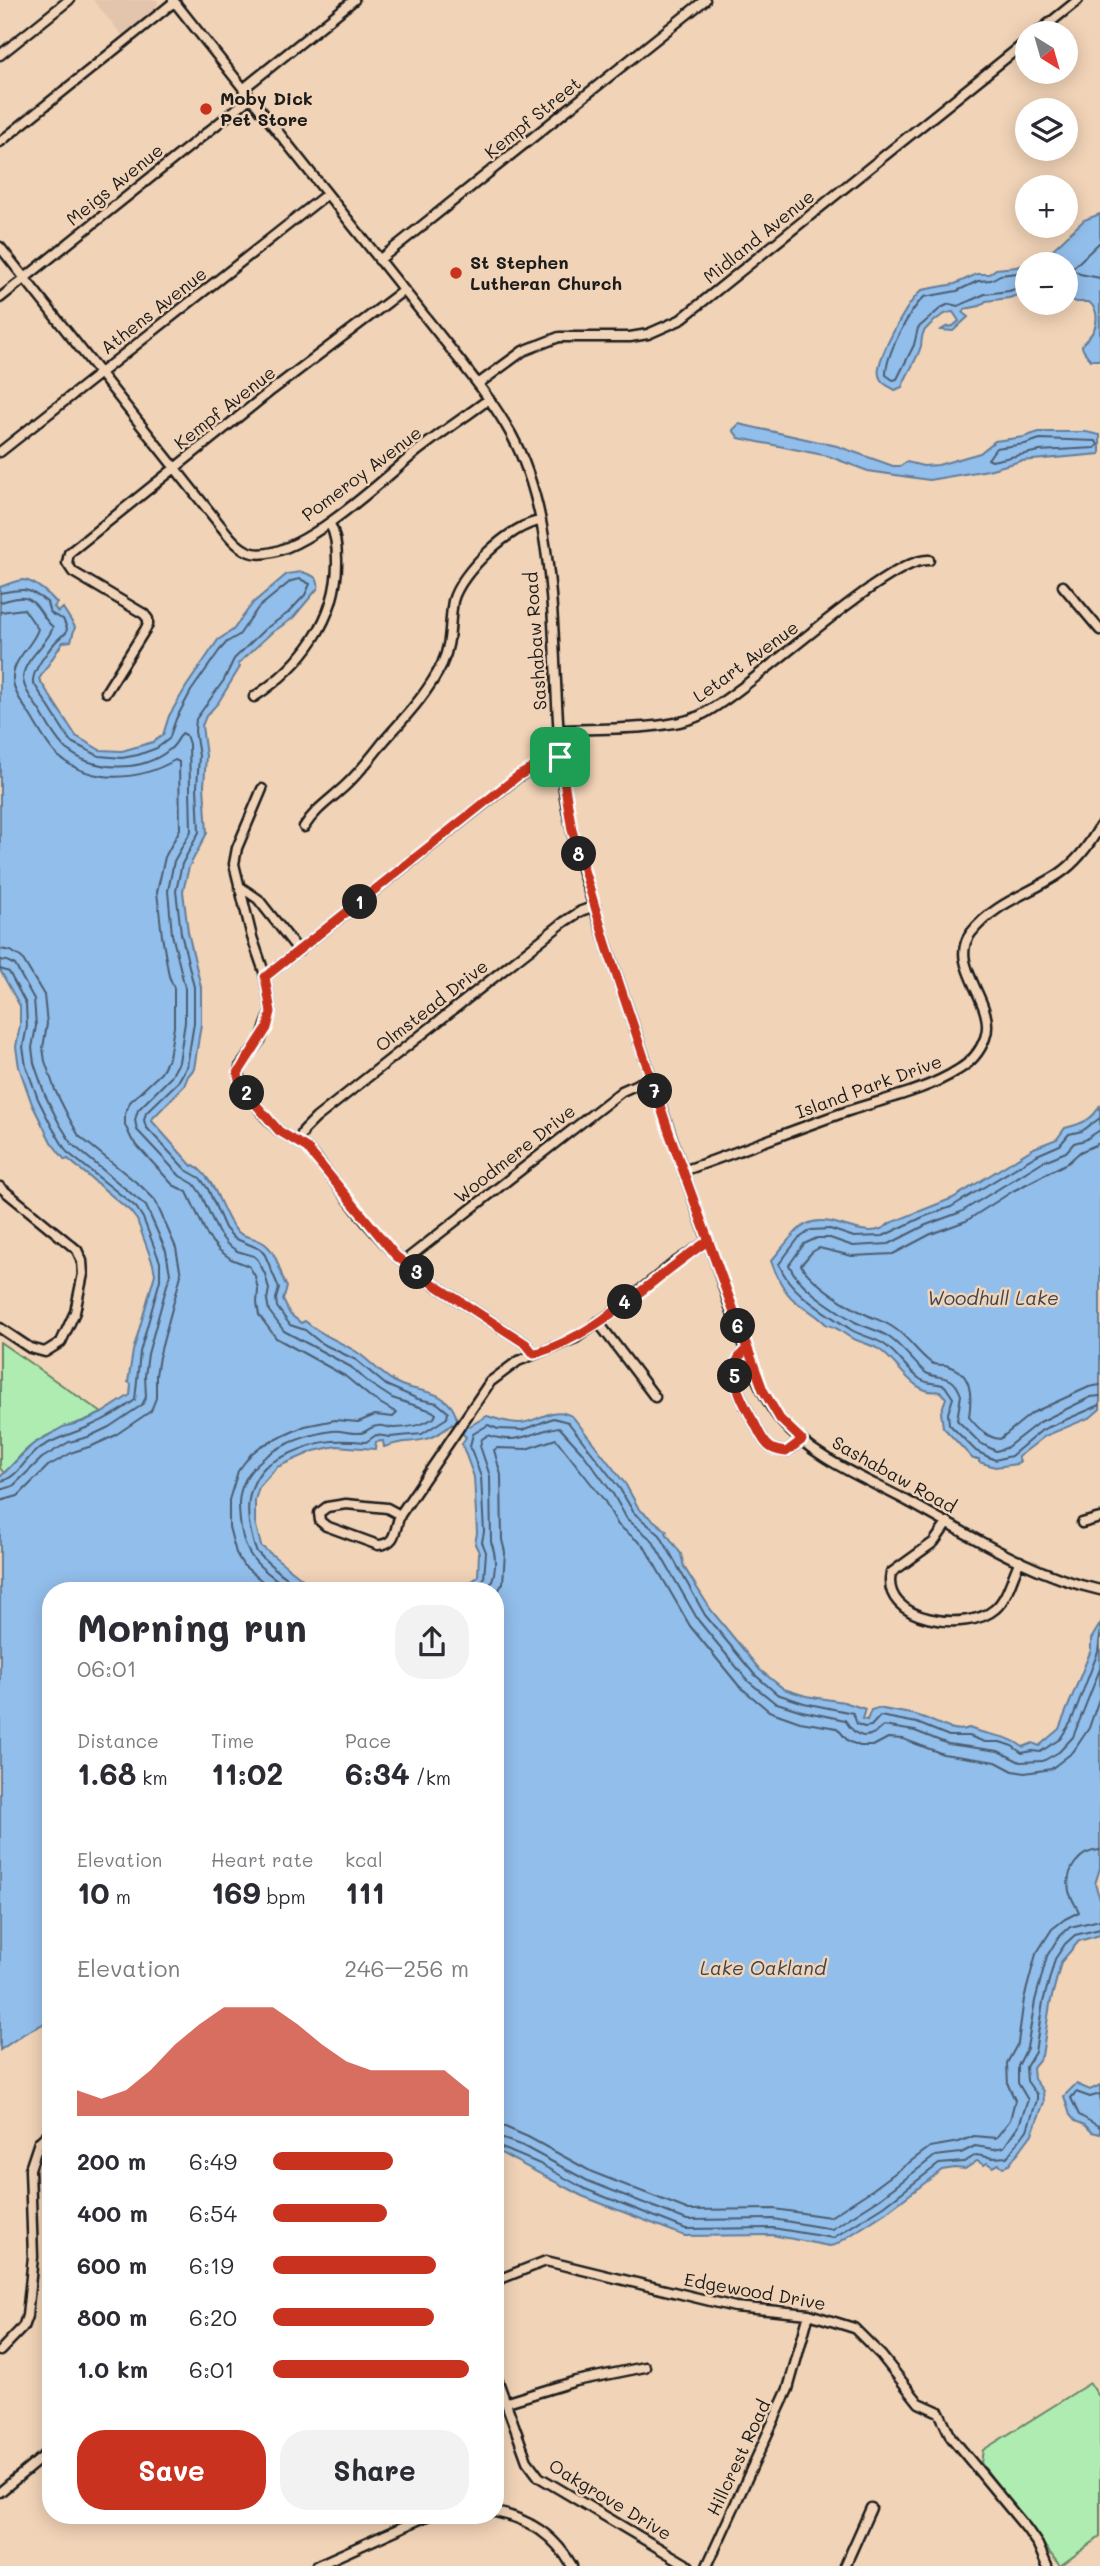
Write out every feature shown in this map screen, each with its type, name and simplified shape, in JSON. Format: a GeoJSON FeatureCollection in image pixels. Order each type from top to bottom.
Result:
{"type":"FeatureCollection","features":[{"type":"Feature","properties":{"kind":"street"},"geometry":{"type":"LineString","coordinates":[[0,55],[69,0]]}},
{"type":"Feature","properties":{"kind":"street"},"geometry":{"type":"LineString","coordinates":[[243,89],[354,0]]}},
{"type":"Feature","properties":{"kind":"street","name":"Kempf Street"},"geometry":{"type":"LineString","coordinates":[[379,260],[705,0]]}},
{"type":"Feature","properties":{"kind":"street"},"geometry":{"type":"LineString","coordinates":[[1052,21],[1078,0]]}},
{"type":"Feature","properties":{"kind":"street"},"geometry":{"type":"LineString","coordinates":[[0,142],[174,1]]}},
{"type":"Feature","properties":{"kind":"street","name":"Sashabaw Road"},"geometry":{"type":"LineString","coordinates":[[174,1],[478,384],[513,438],[541,521],[552,618],[560,757],[572,830],[683,1171],[747,1349],[772,1407],[780,1419],[802,1440],[827,1458],[1020,1561],[1077,1585],[1100,1590]]}},
{"type":"Feature","properties":{"kind":"street","name":"Midland Avenue"},"geometry":{"type":"LineString","coordinates":[[478,384],[523,351],[559,337],[630,337],[648,334],[680,320],[1015,51]]}},
{"type":"Feature","properties":{"kind":"street","name":"Meigs Avenue"},"geometry":{"type":"LineString","coordinates":[[0,298],[250,98]]}},
{"type":"Feature","properties":{"kind":"street","name":"Athens Avenue"},"geometry":{"type":"LineString","coordinates":[[0,452],[327,194]]}},
{"type":"Feature","properties":{"kind":"street"},"geometry":{"type":"LineString","coordinates":[[0,247],[176,468]]}},
{"type":"Feature","properties":{"kind":"street","name":"Kempf Avenue"},"geometry":{"type":"LineString","coordinates":[[106,692],[148,625],[149,619],[73,572],[66,563],[69,553],[272,390],[404,290]]}},
{"type":"Feature","properties":{"kind":"street","name":"Pomeroy Avenue"},"geometry":{"type":"LineString","coordinates":[[176,468],[220,526],[246,550],[255,554],[274,550],[330,524],[417,452],[489,399]]}},
{"type":"Feature","properties":{"kind":"street"},"geometry":{"type":"LineString","coordinates":[[304,827],[313,811],[360,769],[422,695],[441,666],[447,650],[457,588],[465,577],[512,533],[526,524],[541,521]]}},
{"type":"Feature","properties":{"kind":"street"},"geometry":{"type":"LineString","coordinates":[[254,697],[283,676],[309,647],[327,615],[337,581],[335,539],[330,524]]}},
{"type":"Feature","properties":{"kind":"street","name":"Letart Avenue"},"geometry":{"type":"LineString","coordinates":[[559,730],[669,725],[700,716],[732,696],[875,583],[913,562],[929,560]]}},
{"type":"Feature","properties":{"kind":"street"},"geometry":{"type":"LineString","coordinates":[[1063,586],[1100,630]]}},
{"type":"Feature","properties":{"kind":"street"},"geometry":{"type":"LineString","coordinates":[[265,977],[518,776],[552,757],[560,757]]}},
{"type":"Feature","properties":{"kind":"street"},"geometry":{"type":"LineString","coordinates":[[262,789],[237,848],[234,864],[265,977],[271,1012],[261,1039],[240,1067],[239,1080],[279,1131],[298,1142],[316,1158],[384,1244],[403,1262],[526,1344],[534,1354]]}},
{"type":"Feature","properties":{"kind":"street","name":"Island Park Drive"},"geometry":{"type":"LineString","coordinates":[[683,1171],[848,1111],[904,1094],[940,1080],[969,1063],[978,1053],[987,1030],[984,1009],[964,960],[964,948],[969,935],[1003,904],[1061,873],[1083,852],[1100,825]]}},
{"type":"Feature","properties":{"kind":"street"},"geometry":{"type":"LineString","coordinates":[[239,886],[258,899],[299,951]]}},
{"type":"Feature","properties":{"kind":"street","name":"Olmstead Drive"},"geometry":{"type":"LineString","coordinates":[[298,1142],[304,1130],[316,1118],[447,1013],[564,922],[580,911],[595,906]]}},
{"type":"Feature","properties":{"kind":"street","name":"Woodmere Drive"},"geometry":{"type":"LineString","coordinates":[[403,1262],[622,1091],[651,1078]]}},
{"type":"Feature","properties":{"kind":"street"},"geometry":{"type":"LineString","coordinates":[[0,1187],[66,1239],[77,1250],[82,1261],[81,1289],[61,1342],[45,1352],[30,1348],[0,1328]]}},
{"type":"Feature","properties":{"kind":"street"},"geometry":{"type":"LineString","coordinates":[[400,1515],[387,1508],[346,1504],[327,1507],[319,1513],[320,1521],[326,1526],[378,1545],[387,1545],[392,1541],[400,1515],[490,1382],[519,1360],[576,1338],[673,1264],[708,1241]]}},
{"type":"Feature","properties":{"kind":"street"},"geometry":{"type":"LineString","coordinates":[[598,1322],[655,1397]]}},
{"type":"Feature","properties":{"kind":"street"},"geometry":{"type":"LineString","coordinates":[[747,1349],[739,1354],[736,1362],[736,1386],[764,1440],[770,1447],[786,1452],[802,1440]]}},
{"type":"Feature","properties":{"kind":"street"},"geometry":{"type":"LineString","coordinates":[[1082,1523],[1100,1518]]}},
{"type":"Feature","properties":{"kind":"street"},"geometry":{"type":"LineString","coordinates":[[947,1522],[945,1529],[934,1542],[891,1573],[890,1580],[897,1600],[909,1612],[946,1620],[982,1616],[995,1610],[1002,1602],[1020,1561]]}},
{"type":"Feature","properties":{"kind":"street"},"geometry":{"type":"LineString","coordinates":[[0,2351],[23,2327],[27,2316],[33,2257],[30,2169],[42,2139]]}},
{"type":"Feature","properties":{"kind":"street","name":"Edgewood Drive"},"geometry":{"type":"LineString","coordinates":[[504,2277],[546,2261],[735,2307],[809,2314],[853,2328],[881,2355],[919,2403],[939,2413],[951,2437],[1027,2529],[1047,2566]]}},
{"type":"Feature","properties":{"kind":"street","name":"Hillcrest Road"},"geometry":{"type":"LineString","coordinates":[[707,2566],[788,2389],[809,2314]]}},
{"type":"Feature","properties":{"kind":"street"},"geometry":{"type":"LineString","coordinates":[[507,2402],[576,2381],[645,2367]]}},
{"type":"Feature","properties":{"kind":"street","name":"Oakgrove Drive"},"geometry":{"type":"LineString","coordinates":[[504,2395],[527,2460],[539,2477],[689,2566]]}},
{"type":"Feature","properties":{"kind":"street"},"geometry":{"type":"LineString","coordinates":[[0,2492],[42,2457]]}},
{"type":"Feature","properties":{"kind":"street"},"geometry":{"type":"LineString","coordinates":[[845,2566],[872,2508]]}},
{"type":"Feature","properties":{"kind":"street"},"geometry":{"type":"LineString","coordinates":[[504,2515],[532,2523],[549,2535],[572,2566]]}},
{"type":"Feature","properties":{"kind":"street"},"geometry":{"type":"LineString","coordinates":[[316,2566],[404,2524]]}},
{"type":"Feature","properties":{"kind":"shaded area"},"geometry":{"type":"Polygon","coordinates":[[[93,0],[158,1],[156,13],[128,35],[122,35],[93,0]]]}},
{"type":"Feature","properties":{"kind":"green space"},"geometry":{"type":"Polygon","coordinates":[[[0,1342],[102,1413],[40,1440],[24,1451],[4,1473],[0,1468],[0,1342]]]}},
{"type":"Feature","properties":{"kind":"green space"},"geometry":{"type":"Polygon","coordinates":[[[1090,2383],[1100,2398],[1100,2537],[1060,2566],[981,2463],[983,2450],[1090,2383]]]}},
{"type":"Feature","properties":{"kind":"water"},"geometry":{"type":"Polygon","coordinates":[[[1100,214],[1100,360],[1091,360],[1082,348],[1094,329],[1096,319],[1095,310],[1089,302],[1078,302],[1078,252],[1050,252],[1065,238],[1078,238],[1078,226],[1084,220],[1100,214]]]}},
{"type":"Feature","properties":{"kind":"water"},"geometry":{"type":"Polygon","coordinates":[[[1015,267],[1015,296],[986,301],[980,306],[965,309],[963,313],[968,317],[953,331],[941,330],[959,321],[953,312],[942,316],[924,332],[919,351],[902,387],[895,390],[881,380],[879,368],[887,346],[907,309],[922,290],[955,284],[977,274],[989,274],[996,269],[1015,267]]]}},
{"type":"Feature","properties":{"kind":"water"},"geometry":{"type":"Polygon","coordinates":[[[739,424],[837,446],[893,466],[907,462],[923,466],[938,465],[980,453],[995,441],[1039,432],[1086,432],[1100,435],[1100,454],[1021,461],[988,470],[929,480],[868,471],[828,456],[739,438],[733,430],[739,424]]]}},
{"type":"Feature","properties":{"kind":"water","name":"Lake Oakland"},"geometry":{"type":"Polygon","coordinates":[[[302,572],[311,575],[316,578],[318,588],[293,618],[270,634],[238,664],[240,667],[202,726],[206,756],[204,786],[207,833],[189,867],[183,891],[188,932],[201,987],[201,1024],[194,1069],[184,1086],[151,1120],[192,1166],[207,1178],[235,1229],[270,1248],[287,1287],[283,1300],[290,1314],[301,1323],[305,1321],[354,1350],[395,1382],[442,1398],[452,1408],[457,1419],[468,1427],[487,1416],[520,1423],[559,1412],[573,1417],[626,1485],[639,1509],[667,1531],[681,1554],[684,1567],[711,1610],[760,1670],[784,1689],[865,1709],[862,1719],[867,1720],[871,1710],[878,1708],[916,1715],[949,1728],[969,1728],[1010,1740],[1023,1747],[1033,1743],[1039,1746],[1059,1729],[1091,1650],[1091,1639],[1100,1624],[1100,1868],[1095,1884],[1100,1899],[1100,1935],[1079,1941],[1061,1962],[1050,2004],[1042,2056],[1033,2067],[1034,2079],[1043,2091],[1044,2102],[1032,2134],[1009,2165],[1003,2167],[999,2164],[993,2167],[977,2161],[965,2169],[942,2170],[888,2211],[835,2245],[772,2235],[685,2236],[582,2196],[504,2155],[504,1582],[470,1582],[478,1577],[479,1552],[475,1544],[477,1533],[474,1477],[462,1444],[466,1437],[452,1424],[433,1437],[425,1439],[384,1447],[383,1441],[376,1442],[375,1449],[336,1446],[314,1451],[277,1467],[259,1487],[255,1500],[255,1522],[261,1546],[307,1582],[42,1582],[42,2024],[0,2050],[0,1477],[32,1445],[63,1427],[102,1413],[130,1395],[131,1384],[128,1382],[133,1351],[155,1274],[137,1220],[130,1211],[68,1159],[65,1160],[51,1142],[32,1104],[19,1067],[16,1047],[20,1006],[0,970],[0,587],[28,581],[57,603],[54,607],[58,612],[63,608],[75,627],[71,641],[63,642],[39,679],[76,736],[100,750],[122,751],[153,742],[163,735],[169,716],[218,640],[233,630],[253,603],[287,574],[302,572]]]}},
{"type":"Feature","properties":{"kind":"water","name":"Woodhull Lake"},"geometry":{"type":"Polygon","coordinates":[[[1100,1105],[1100,1409],[1091,1417],[1045,1436],[1018,1457],[1020,1462],[1017,1464],[995,1467],[979,1462],[979,1459],[973,1459],[943,1427],[941,1412],[946,1398],[940,1391],[922,1389],[880,1350],[827,1325],[794,1300],[782,1284],[771,1261],[793,1235],[807,1224],[828,1222],[871,1231],[953,1198],[1034,1148],[1057,1139],[1065,1128],[1090,1118],[1100,1105]]]}},
{"type":"Feature","properties":{"kind":"water"},"geometry":{"type":"Polygon","coordinates":[[[1076,2084],[1090,2090],[1100,2085],[1100,2134],[1092,2132],[1070,2115],[1064,2096],[1076,2084]]]}},
{"type":"Feature","properties":{"kind":"place","name":"Moby Dick Pet Store"},"geometry":{"type":"Point","coordinates":[206,109]}},
{"type":"Feature","properties":{"kind":"place","name":"St Stephen Lutheran Church"},"geometry":{"type":"Point","coordinates":[456,273]}},
{"type":"Feature","properties":{"kind":"route"},"geometry":{"type":"LineString","coordinates":[[552,757],[560,757],[572,830],[607,947],[670,1135],[763,1390],[780,1419],[802,1440],[786,1452],[770,1447],[764,1440],[736,1386],[736,1362],[739,1354],[747,1349],[708,1241],[673,1264],[576,1338],[534,1354],[526,1344],[465,1306],[396,1256],[316,1158],[307,1148],[279,1131],[252,1100],[239,1080],[240,1067],[256,1048],[267,1028],[271,1012],[265,977],[518,776],[552,757]]}}]}
